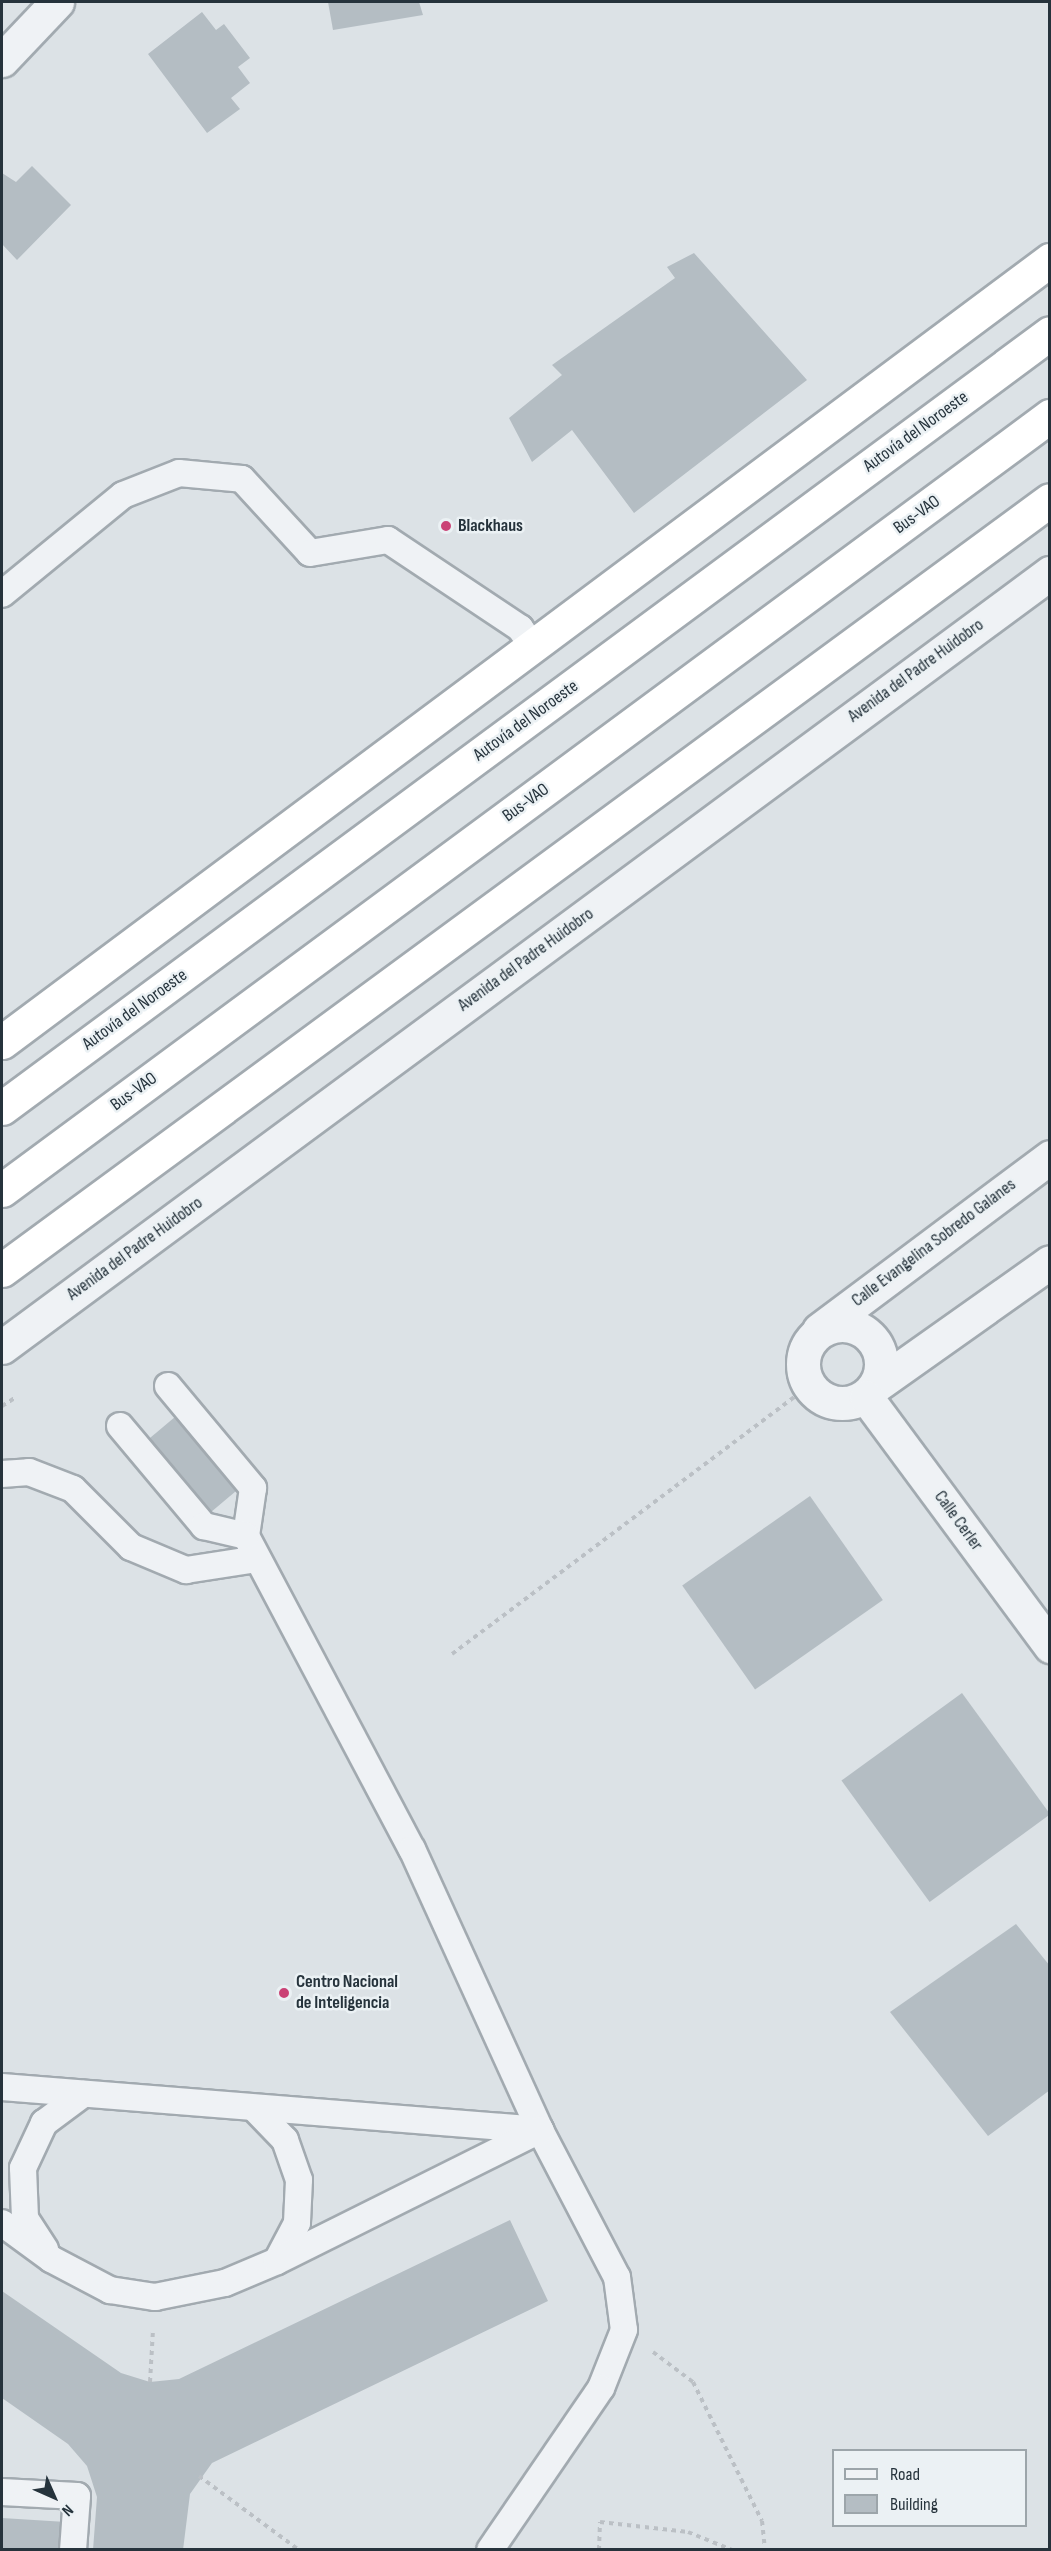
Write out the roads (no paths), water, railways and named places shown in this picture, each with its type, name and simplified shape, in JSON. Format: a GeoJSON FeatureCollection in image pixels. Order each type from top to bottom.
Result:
{"type":"FeatureCollection","features":[{"type":"Feature","properties":{"kind":"highway"},"geometry":{"type":"LineString","coordinates":[[2,1042],[1050,260]]}},
{"type":"Feature","properties":{"kind":"highway","name":"Autovía del Noroeste"},"geometry":{"type":"LineString","coordinates":[[2,1108],[1050,333]]}},
{"type":"Feature","properties":{"kind":"highway","name":"Bus-VAO"},"geometry":{"type":"LineString","coordinates":[[2,1190],[1050,416]]}},
{"type":"Feature","properties":{"kind":"highway"},"geometry":{"type":"LineString","coordinates":[[2,1270],[1050,500]]}},
{"type":"Feature","properties":{"kind":"street"},"geometry":{"type":"LineString","coordinates":[[2,60],[57,2]]}},
{"type":"Feature","properties":{"kind":"street","name":"Avenida del Padre Huidobro"},"geometry":{"type":"LineString","coordinates":[[2,1347],[1050,573]]}},
{"type":"Feature","properties":{"kind":"street","name":"Calle Evangelina Sobredo Galanes"},"geometry":{"type":"LineString","coordinates":[[819,1330],[1050,1157]]}},
{"type":"Feature","properties":{"kind":"street"},"geometry":{"type":"LineString","coordinates":[[870,1391],[882,1370],[876,1340],[850,1323],[819,1330],[802,1356],[807,1387],[835,1404],[870,1391],[1050,1262]]}},
{"type":"Feature","properties":{"kind":"street","name":"Calle Cerler"},"geometry":{"type":"LineString","coordinates":[[870,1391],[1050,1646]]}},
{"type":"Feature","properties":{"kind":"lane"},"geometry":{"type":"LineString","coordinates":[[2,594],[123,495],[179,473],[242,478],[310,553],[388,540],[520,628],[532,645]]}},
{"type":"Feature","properties":{"kind":"lane"},"geometry":{"type":"LineString","coordinates":[[168,1386],[253,1488],[246,1536],[412,1849],[540,2130],[617,2277],[624,2330],[601,2388],[490,2550]]}},
{"type":"Feature","properties":{"kind":"lane"},"geometry":{"type":"LineString","coordinates":[[120,1426],[204,1526],[246,1536]]}},
{"type":"Feature","properties":{"kind":"lane"},"geometry":{"type":"LineString","coordinates":[[2,1474],[29,1472],[73,1489],[131,1547],[186,1570],[257,1559]]}},
{"type":"Feature","properties":{"kind":"lane"},"geometry":{"type":"LineString","coordinates":[[2,2087],[540,2130]]}},
{"type":"Feature","properties":{"kind":"lane"},"geometry":{"type":"LineString","coordinates":[[51,2259],[25,2218],[23,2168],[44,2123],[83,2094]]}},
{"type":"Feature","properties":{"kind":"lane"},"geometry":{"type":"LineString","coordinates":[[255,2109],[285,2140],[298,2180],[297,2223],[277,2261]]}},
{"type":"Feature","properties":{"kind":"lane"},"geometry":{"type":"LineString","coordinates":[[2,2223],[51,2259],[110,2290],[155,2297],[225,2283],[277,2261],[540,2130]]}},
{"type":"Feature","properties":{"kind":"lane"},"geometry":{"type":"LineString","coordinates":[[2,2492],[77,2496],[73,2550]]}},
{"type":"Feature","properties":{"kind":"place","name":"Blackhaus"},"geometry":{"type":"Point","coordinates":[446,526]}},
{"type":"Feature","properties":{"kind":"place","name":"Centro Nacional de Inteligencia"},"geometry":{"type":"Point","coordinates":[284,1993]}}]}
